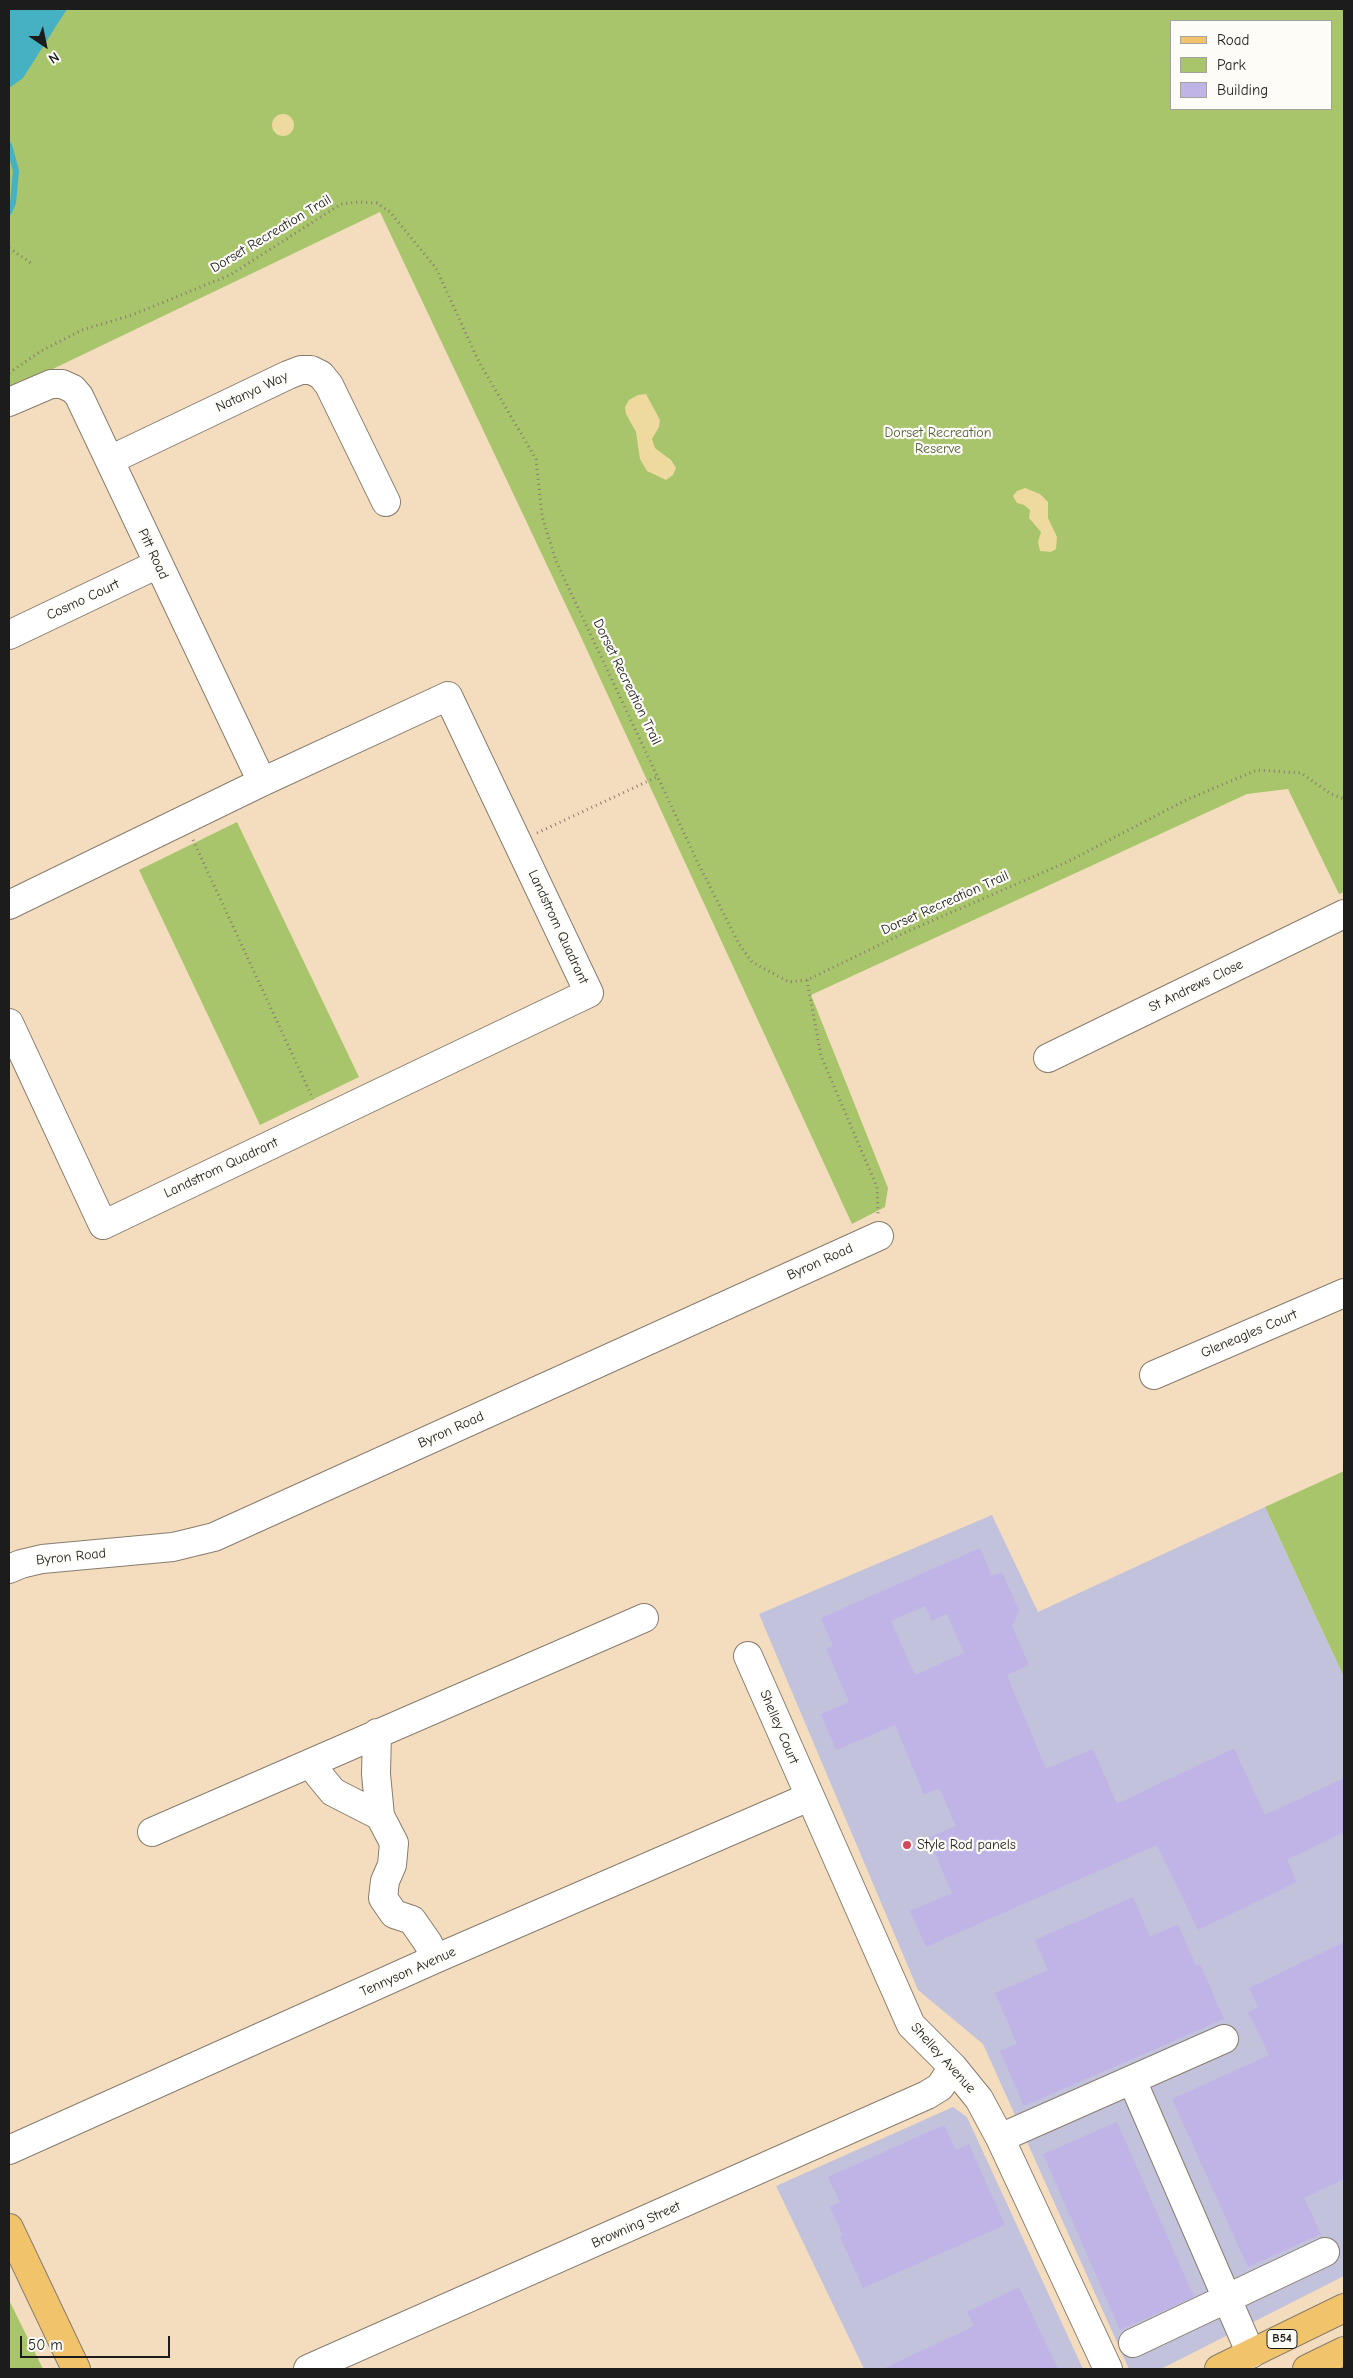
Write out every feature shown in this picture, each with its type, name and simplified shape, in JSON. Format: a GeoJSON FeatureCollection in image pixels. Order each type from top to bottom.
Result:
{"type":"FeatureCollection","features":[{"type":"Feature","properties":{"kind":"main road"},"geometry":{"type":"LineString","coordinates":[[9,2228],[76,2369]]}},
{"type":"Feature","properties":{"kind":"main road","name":"B54"},"geometry":{"type":"LineString","coordinates":[[1219,2369],[1254,2362],[1344,2308]]}},
{"type":"Feature","properties":{"kind":"main road"},"geometry":{"type":"LineString","coordinates":[[1306,2369],[1344,2351]]}},
{"type":"Feature","properties":{"kind":"street","name":"Natanya Way"},"geometry":{"type":"LineString","coordinates":[[110,460],[288,375],[300,370],[311,370],[321,375],[330,385],[386,502]]}},
{"type":"Feature","properties":{"kind":"street","name":"Pitt Road"},"geometry":{"type":"LineString","coordinates":[[9,402],[50,384],[62,384],[72,389],[79,396],[262,782]]}},
{"type":"Feature","properties":{"kind":"street","name":"Cosmo Court"},"geometry":{"type":"LineString","coordinates":[[9,635],[158,564]]}},
{"type":"Feature","properties":{"kind":"street","name":"Landstrom Quadrant"},"geometry":{"type":"LineString","coordinates":[[9,905],[262,782],[448,696],[589,993],[103,1225],[9,1023]]}},
{"type":"Feature","properties":{"kind":"street","name":"St Andrews Close"},"geometry":{"type":"LineString","coordinates":[[1048,1058],[1344,914]]}},
{"type":"Feature","properties":{"kind":"street","name":"Byron Road"},"geometry":{"type":"LineString","coordinates":[[9,1569],[21,1564],[42,1560],[173,1547],[214,1537],[879,1236]]}},
{"type":"Feature","properties":{"kind":"street","name":"Gleneagles Court"},"geometry":{"type":"LineString","coordinates":[[1154,1375],[1344,1293]]}},
{"type":"Feature","properties":{"kind":"street"},"geometry":{"type":"LineString","coordinates":[[152,1832],[644,1618]]}},
{"type":"Feature","properties":{"kind":"street","name":"Shelley Court"},"geometry":{"type":"LineString","coordinates":[[748,1656],[809,1797]]}},
{"type":"Feature","properties":{"kind":"street"},"geometry":{"type":"LineString","coordinates":[[377,1733],[376,1774],[380,1816],[394,1843],[392,1865],[385,1881],[384,1898],[394,1914],[412,1920],[428,1943],[435,1959]]}},
{"type":"Feature","properties":{"kind":"street"},"geometry":{"type":"LineString","coordinates":[[310,1764],[333,1792],[380,1816]]}},
{"type":"Feature","properties":{"kind":"street","name":"Tennyson Avenue"},"geometry":{"type":"LineString","coordinates":[[9,2150],[435,1959],[809,1797]]}},
{"type":"Feature","properties":{"kind":"street","name":"Shelley Avenue"},"geometry":{"type":"LineString","coordinates":[[809,1797],[912,2025],[954,2068],[979,2098],[1000,2138],[1108,2369]]}},
{"type":"Feature","properties":{"kind":"street"},"geometry":{"type":"LineString","coordinates":[[1000,2138],[1224,2039]]}},
{"type":"Feature","properties":{"kind":"street","name":"Browning Street"},"geometry":{"type":"LineString","coordinates":[[308,2369],[927,2095],[940,2088],[954,2068]]}},
{"type":"Feature","properties":{"kind":"street"},"geometry":{"type":"LineString","coordinates":[[1132,2080],[1254,2362]]}},
{"type":"Feature","properties":{"kind":"street"},"geometry":{"type":"LineString","coordinates":[[1132,2343],[1324,2252]]}},
{"type":"Feature","properties":{"kind":"path","name":"Dorset Recreation Trail"},"geometry":{"type":"LineString","coordinates":[[9,373],[41,351],[82,330],[148,309],[230,275],[340,204],[377,203],[390,212],[436,268],[479,362],[536,459],[542,516],[556,561],[739,944],[752,962],[789,982],[807,980],[904,933],[1069,861],[1186,800],[1257,770],[1301,773],[1331,794],[1344,799]]}},
{"type":"Feature","properties":{"kind":"path"},"geometry":{"type":"LineString","coordinates":[[9,248],[31,263]]}},
{"type":"Feature","properties":{"kind":"path"},"geometry":{"type":"LineString","coordinates":[[518,841],[659,776]]}},
{"type":"Feature","properties":{"kind":"path"},"geometry":{"type":"LineString","coordinates":[[192,839],[314,1101]]}},
{"type":"Feature","properties":{"kind":"path"},"geometry":{"type":"LineString","coordinates":[[807,980],[821,1056],[878,1187],[879,1236]]}},
{"type":"Feature","properties":{"kind":"shaded area"},"geometry":{"type":"Polygon","coordinates":[[[1265,1507],[1344,1677],[1344,2276],[1161,2369],[1129,2369],[983,2044],[918,1990],[759,1614],[992,1515],[1038,1612],[1265,1507]]]}},
{"type":"Feature","properties":{"kind":"shaded area"},"geometry":{"type":"Polygon","coordinates":[[[953,2107],[967,2117],[1083,2369],[864,2369],[776,2186],[953,2107]]]}},
{"type":"Feature","properties":{"kind":"green space","name":"Dorset Recreation Reserve"},"geometry":{"type":"Polygon","coordinates":[[[9,9],[1344,9],[1344,892],[1339,894],[1288,789],[1247,794],[811,995],[888,1188],[885,1207],[852,1224],[580,635],[380,212],[9,390],[9,9]]]}},
{"type":"Feature","properties":{"kind":"green space"},"geometry":{"type":"Polygon","coordinates":[[[237,822],[359,1077],[260,1125],[139,870],[237,822]]]}},
{"type":"Feature","properties":{"kind":"green space"},"geometry":{"type":"Polygon","coordinates":[[[1344,1471],[1344,1677],[1265,1507],[1344,1471]]]}},
{"type":"Feature","properties":{"kind":"green space"},"geometry":{"type":"Polygon","coordinates":[[[9,2300],[43,2369],[9,2369],[9,2300]]]}},
{"type":"Feature","properties":{"kind":"sand"},"geometry":{"type":"Polygon","coordinates":[[[283,114],[291,117],[294,125],[291,133],[283,136],[275,133],[272,125],[275,117],[283,114]]]}},
{"type":"Feature","properties":{"kind":"sand"},"geometry":{"type":"Polygon","coordinates":[[[646,394],[660,420],[659,427],[652,439],[655,448],[671,460],[676,468],[673,475],[666,480],[647,471],[640,459],[636,432],[626,414],[625,407],[629,400],[638,395],[646,394]]]}},
{"type":"Feature","properties":{"kind":"sand"},"geometry":{"type":"Polygon","coordinates":[[[1025,488],[1040,494],[1048,502],[1048,518],[1057,537],[1056,549],[1051,552],[1040,551],[1038,542],[1041,532],[1029,518],[1030,510],[1024,505],[1017,503],[1013,496],[1017,491],[1025,488]]]}},
{"type":"Feature","properties":{"kind":"water"},"geometry":{"type":"Polygon","coordinates":[[[9,9],[67,9],[23,78],[9,88],[9,9]]]}},
{"type":"Feature","properties":{"kind":"building"},"geometry":{"type":"Polygon","coordinates":[[[980,1548],[992,1576],[1002,1572],[1019,1610],[1012,1626],[1029,1665],[1007,1675],[1046,1769],[1093,1749],[1117,1804],[1234,1748],[1265,1815],[1344,1778],[1344,1832],[1287,1860],[1297,1882],[1198,1930],[1157,1845],[926,1947],[910,1911],[952,1893],[928,1838],[956,1826],[939,1788],[924,1795],[895,1725],[836,1750],[821,1714],[849,1702],[826,1649],[833,1646],[821,1618],[980,1548]],[[925,1606],[891,1621],[915,1675],[964,1653],[947,1614],[932,1621],[925,1606]]]}},
{"type":"Feature","properties":{"kind":"building"},"geometry":{"type":"Polygon","coordinates":[[[1133,1897],[1150,1937],[1178,1924],[1196,1966],[1200,1964],[1224,2019],[1024,2106],[1000,2051],[1017,2044],[995,1993],[1048,1970],[1035,1940],[1133,1897]]]}},
{"type":"Feature","properties":{"kind":"building"},"geometry":{"type":"Polygon","coordinates":[[[1344,1942],[1344,2179],[1304,2198],[1321,2234],[1248,2267],[1172,2099],[1269,2055],[1248,2012],[1258,2007],[1249,1988],[1344,1942]]]}},
{"type":"Feature","properties":{"kind":"building"},"geometry":{"type":"Polygon","coordinates":[[[1117,2122],[1194,2297],[1120,2330],[1043,2154],[1117,2122]]]}},
{"type":"Feature","properties":{"kind":"building"},"geometry":{"type":"Polygon","coordinates":[[[944,2125],[956,2150],[969,2144],[1005,2225],[863,2288],[840,2237],[843,2236],[830,2207],[840,2202],[828,2177],[944,2125]]]}},
{"type":"Feature","properties":{"kind":"building"},"geometry":{"type":"Polygon","coordinates":[[[1019,2287],[1058,2369],[883,2369],[974,2326],[967,2312],[1019,2287]]]}},
{"type":"Feature","properties":{"kind":"waterway"},"geometry":{"type":"LineString","coordinates":[[9,145],[16,171],[13,203],[9,212]]}},
{"type":"Feature","properties":{"kind":"place","name":"Style Rod panels"},"geometry":{"type":"Point","coordinates":[907,1845]}}]}
